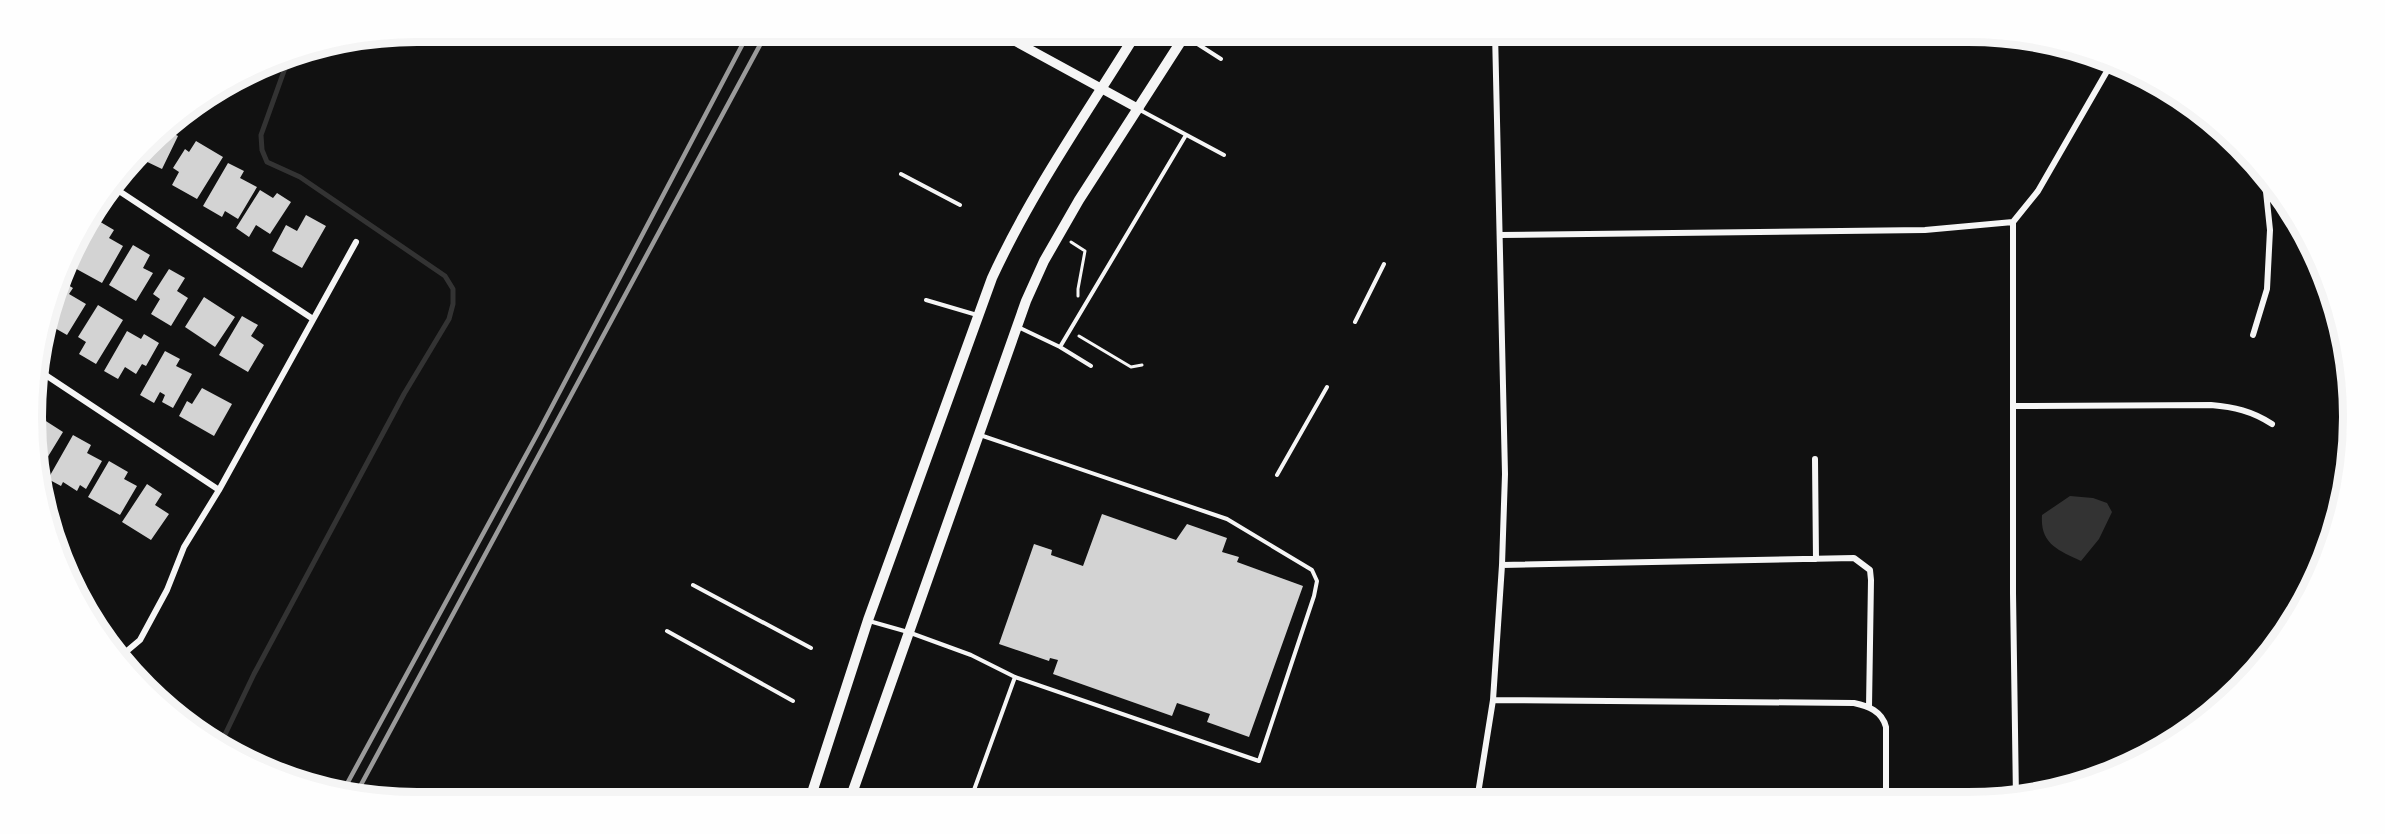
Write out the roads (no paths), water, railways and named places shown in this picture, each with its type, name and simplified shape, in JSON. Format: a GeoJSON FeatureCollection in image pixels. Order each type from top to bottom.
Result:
{"type":"FeatureCollection","features":[{"type":"Feature","properties":{"kind":"main road"},"geometry":{"type":"LineString","coordinates":[[812,792],[868,620],[977,315],[1012,232],[1130,42]]}},
{"type":"Feature","properties":{"kind":"main road"},"geometry":{"type":"LineString","coordinates":[[852,792],[1017,327],[1044,261],[1079,200],[1181,42]]}},
{"type":"Feature","properties":{"kind":"street"},"geometry":{"type":"LineString","coordinates":[[1016,42],[1139,109]]}},
{"type":"Feature","properties":{"kind":"street"},"geometry":{"type":"LineString","coordinates":[[1478,792],[1493,700],[1502,565],[1505,474],[1495,42]]}},
{"type":"Feature","properties":{"kind":"street"},"geometry":{"type":"LineString","coordinates":[[2016,789],[2013,593],[2013,222],[2038,191],[2108,69]]}},
{"type":"Feature","properties":{"kind":"street"},"geometry":{"type":"LineString","coordinates":[[2253,335],[2267,289],[2270,230],[2266,189]]}},
{"type":"Feature","properties":{"kind":"street"},"geometry":{"type":"LineString","coordinates":[[118,190],[313,319]]}},
{"type":"Feature","properties":{"kind":"street"},"geometry":{"type":"LineString","coordinates":[[1500,235],[1924,230],[2013,222]]}},
{"type":"Feature","properties":{"kind":"street"},"geometry":{"type":"LineString","coordinates":[[125,652],[140,640],[167,590],[184,547],[219,490],[356,242]]}},
{"type":"Feature","properties":{"kind":"street"},"geometry":{"type":"LineString","coordinates":[[44,374],[219,490]]}},
{"type":"Feature","properties":{"kind":"street"},"geometry":{"type":"LineString","coordinates":[[2013,406],[2211,405],[2236,407],[2258,415],[2272,424]]}},
{"type":"Feature","properties":{"kind":"street"},"geometry":{"type":"LineString","coordinates":[[1815,459],[1816,559]]}},
{"type":"Feature","properties":{"kind":"street"},"geometry":{"type":"LineString","coordinates":[[1502,565],[1854,558],[1870,570],[1869,706]]}},
{"type":"Feature","properties":{"kind":"street"},"geometry":{"type":"LineString","coordinates":[[1493,700],[1854,703],[1869,706],[1884,719],[1886,727],[1886,792]]}},
{"type":"Feature","properties":{"kind":"lane"},"geometry":{"type":"LineString","coordinates":[[1197,42],[1221,59]]}},
{"type":"Feature","properties":{"kind":"lane"},"geometry":{"type":"LineString","coordinates":[[1139,109],[1224,155]]}},
{"type":"Feature","properties":{"kind":"lane"},"geometry":{"type":"LineString","coordinates":[[1060,347],[1186,135]]}},
{"type":"Feature","properties":{"kind":"lane"},"geometry":{"type":"LineString","coordinates":[[901,174],[960,205]]}},
{"type":"Feature","properties":{"kind":"lane"},"geometry":{"type":"LineString","coordinates":[[1355,322],[1384,264]]}},
{"type":"Feature","properties":{"kind":"lane"},"geometry":{"type":"LineString","coordinates":[[926,300],[977,315]]}},
{"type":"Feature","properties":{"kind":"lane"},"geometry":{"type":"LineString","coordinates":[[1017,327],[1060,347],[1091,366]]}},
{"type":"Feature","properties":{"kind":"lane"},"geometry":{"type":"LineString","coordinates":[[1277,475],[1328,387]]}},
{"type":"Feature","properties":{"kind":"lane"},"geometry":{"type":"LineString","coordinates":[[868,620],[971,655],[1015,677],[1258,761],[1314,596],[1317,581],[1312,570],[1227,519],[979,434]]}},
{"type":"Feature","properties":{"kind":"lane"},"geometry":{"type":"LineString","coordinates":[[693,585],[810,648]]}},
{"type":"Feature","properties":{"kind":"lane"},"geometry":{"type":"LineString","coordinates":[[667,631],[793,701]]}},
{"type":"Feature","properties":{"kind":"lane"},"geometry":{"type":"LineString","coordinates":[[973,792],[1015,677]]}},
{"type":"Feature","properties":{"kind":"waterway"},"geometry":{"type":"LineString","coordinates":[[223,738],[254,674],[404,394],[449,319],[453,304],[453,289],[445,276],[300,177],[267,162],[262,150],[261,135],[286,66]]}},
{"type":"Feature","properties":{"kind":"railway"},"geometry":{"type":"LineString","coordinates":[[346,785],[539,431],[744,42]]}},
{"type":"Feature","properties":{"kind":"railway"},"geometry":{"type":"LineString","coordinates":[[359,788],[762,42]]}}]}
